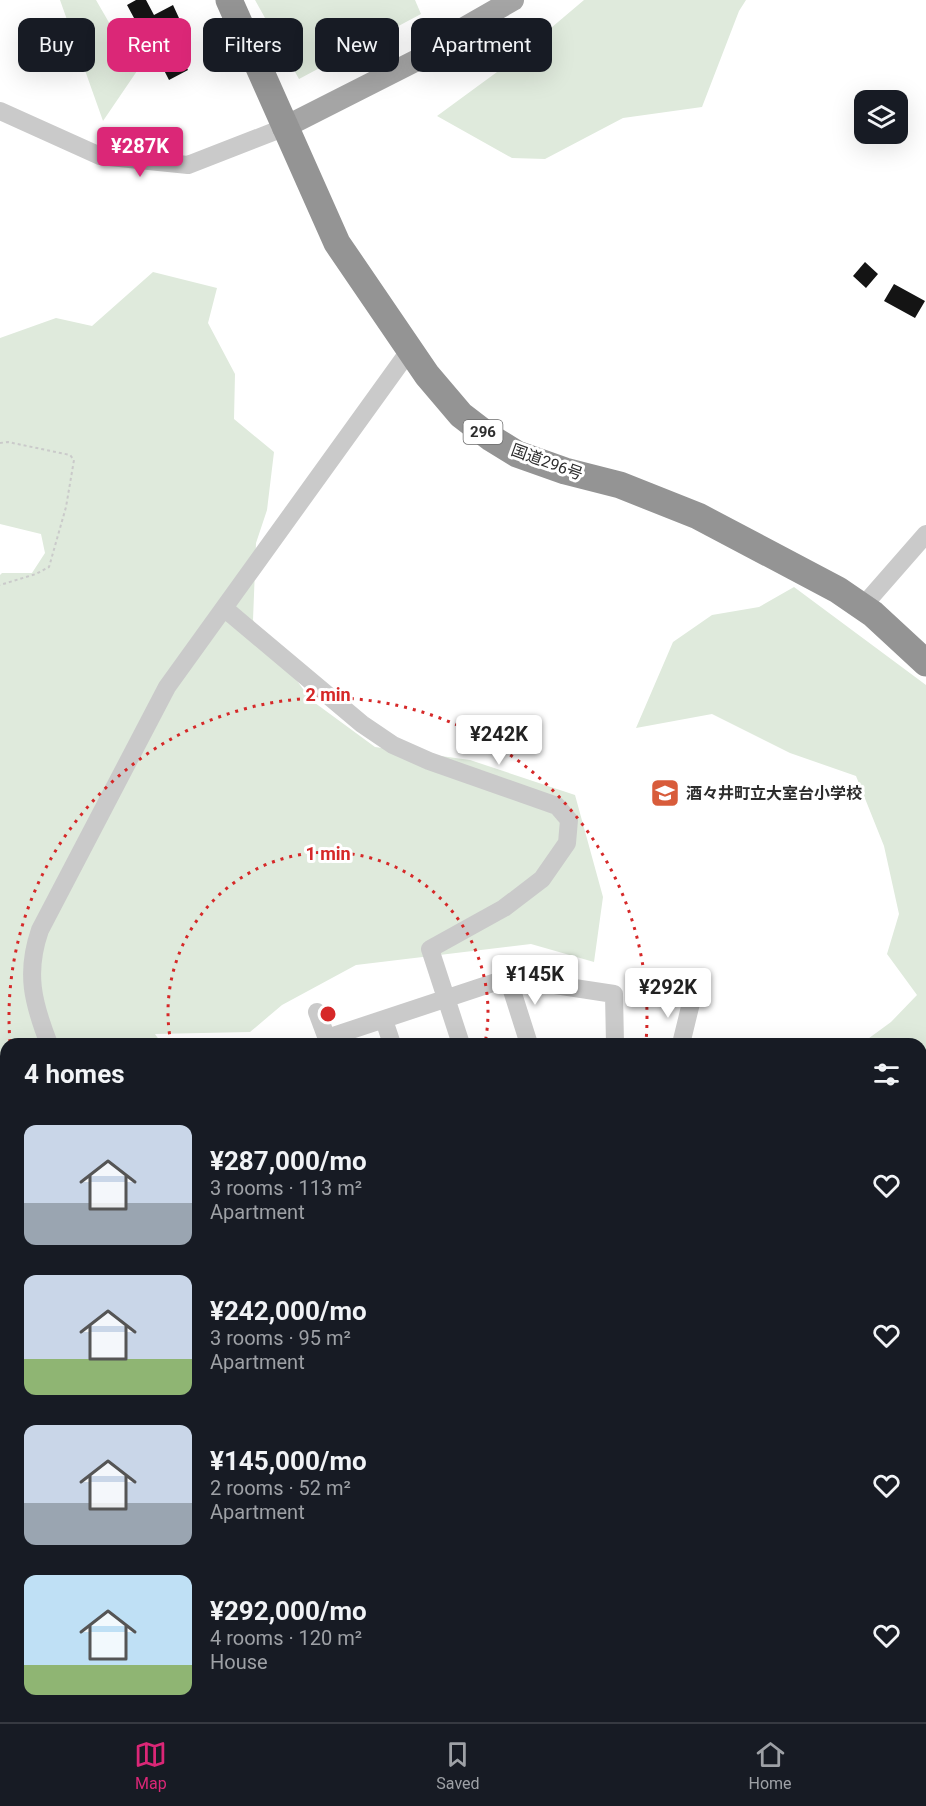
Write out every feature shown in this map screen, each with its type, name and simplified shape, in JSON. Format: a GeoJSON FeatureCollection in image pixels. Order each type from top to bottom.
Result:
{"type":"FeatureCollection","features":[{"type":"Feature","properties":{"kind":"highway","name":"国道296号"},"geometry":{"type":"LineString","coordinates":[[229,0],[255,54],[284,128],[337,243],[443,395],[461,415],[517,454],[565,471],[620,485],[698,516],[838,590],[863,606],[926,663]]}},
{"type":"Feature","properties":{"kind":"main road"},"geometry":{"type":"LineString","coordinates":[[284,128],[429,54],[457,32],[513,0]]}},
{"type":"Feature","properties":{"kind":"street"},"geometry":{"type":"LineString","coordinates":[[0,111],[100,156],[188,165],[284,128]]}},
{"type":"Feature","properties":{"kind":"street"},"geometry":{"type":"LineString","coordinates":[[47,1038],[38,1016],[31,976],[31,955],[40,930],[107,807],[167,687],[404,358],[412,351]]}},
{"type":"Feature","properties":{"kind":"street"},"geometry":{"type":"LineString","coordinates":[[863,606],[926,534]]}},
{"type":"Feature","properties":{"kind":"street"},"geometry":{"type":"LineString","coordinates":[[224,608],[362,723],[393,745],[429,761],[556,806],[569,820],[567,843],[542,879],[504,908],[430,949],[459,1038]]}},
{"type":"Feature","properties":{"kind":"street"},"geometry":{"type":"LineString","coordinates":[[508,978],[527,1038]]}},
{"type":"Feature","properties":{"kind":"street"},"geometry":{"type":"LineString","coordinates":[[336,1038],[508,978],[614,994],[615,1038]]}},
{"type":"Feature","properties":{"kind":"street"},"geometry":{"type":"LineString","coordinates":[[682,1038],[691,1003]]}},
{"type":"Feature","properties":{"kind":"street"},"geometry":{"type":"LineString","coordinates":[[317,1011],[327,1038]]}},
{"type":"Feature","properties":{"kind":"street"},"geometry":{"type":"LineString","coordinates":[[384,1020],[390,1038]]}},
{"type":"Feature","properties":{"kind":"path"},"geometry":{"type":"LineString","coordinates":[[0,443],[8,442],[70,455],[74,460],[66,507],[48,567],[36,574],[0,585]]}},
{"type":"Feature","properties":{"kind":"green space"},"geometry":{"type":"Polygon","coordinates":[[[60,0],[96,0],[107,19],[107,72],[136,72],[103,121],[86,72],[95,72],[95,18],[66,18],[60,0]]]}},
{"type":"Feature","properties":{"kind":"green space"},"geometry":{"type":"Polygon","coordinates":[[[255,0],[415,0],[421,14],[399,26],[399,18],[315,18],[315,70],[299,79],[295,72],[303,72],[303,18],[265,18],[255,0]]]}},
{"type":"Feature","properties":{"kind":"green space"},"geometry":{"type":"Polygon","coordinates":[[[584,0],[746,0],[739,11],[702,107],[623,118],[545,159],[512,158],[437,116],[497,72],[552,72],[552,27],[584,0]]]}},
{"type":"Feature","properties":{"kind":"green space"},"geometry":{"type":"Polygon","coordinates":[[[153,272],[217,288],[208,323],[235,374],[234,419],[274,452],[267,510],[256,543],[253,620],[311,700],[375,747],[470,760],[575,795],[603,897],[594,962],[531,944],[356,965],[282,1005],[250,1032],[155,1034],[158,1038],[0,1038],[0,575],[2,573],[32,573],[45,553],[41,534],[0,524],[0,338],[56,318],[92,326],[153,272]]]}},
{"type":"Feature","properties":{"kind":"green space"},"geometry":{"type":"Polygon","coordinates":[[[794,587],[926,685],[926,1038],[869,1038],[891,1022],[917,995],[887,954],[899,914],[884,846],[856,776],[790,753],[712,714],[636,728],[673,642],[712,615],[759,607],[794,587]]]}},
{"type":"Feature","properties":{"kind":"building"},"geometry":{"type":"Polygon","coordinates":[[[136,0],[146,0],[154,15],[173,5],[179,18],[134,18],[127,5],[136,0]]]}},
{"type":"Feature","properties":{"kind":"building"},"geometry":{"type":"Polygon","coordinates":[[[165,72],[184,72],[169,80],[165,72]]]}},
{"type":"Feature","properties":{"kind":"building"},"geometry":{"type":"Polygon","coordinates":[[[865,262],[878,274],[866,288],[853,276],[865,262]]]}},
{"type":"Feature","properties":{"kind":"building"},"geometry":{"type":"Polygon","coordinates":[[[894,284],[925,301],[915,318],[884,301],[894,284]]]}},
{"type":"Feature","properties":{"kind":"place","name":"酒々井町立大室台小学校"},"geometry":{"type":"Point","coordinates":[665,793]}}]}
